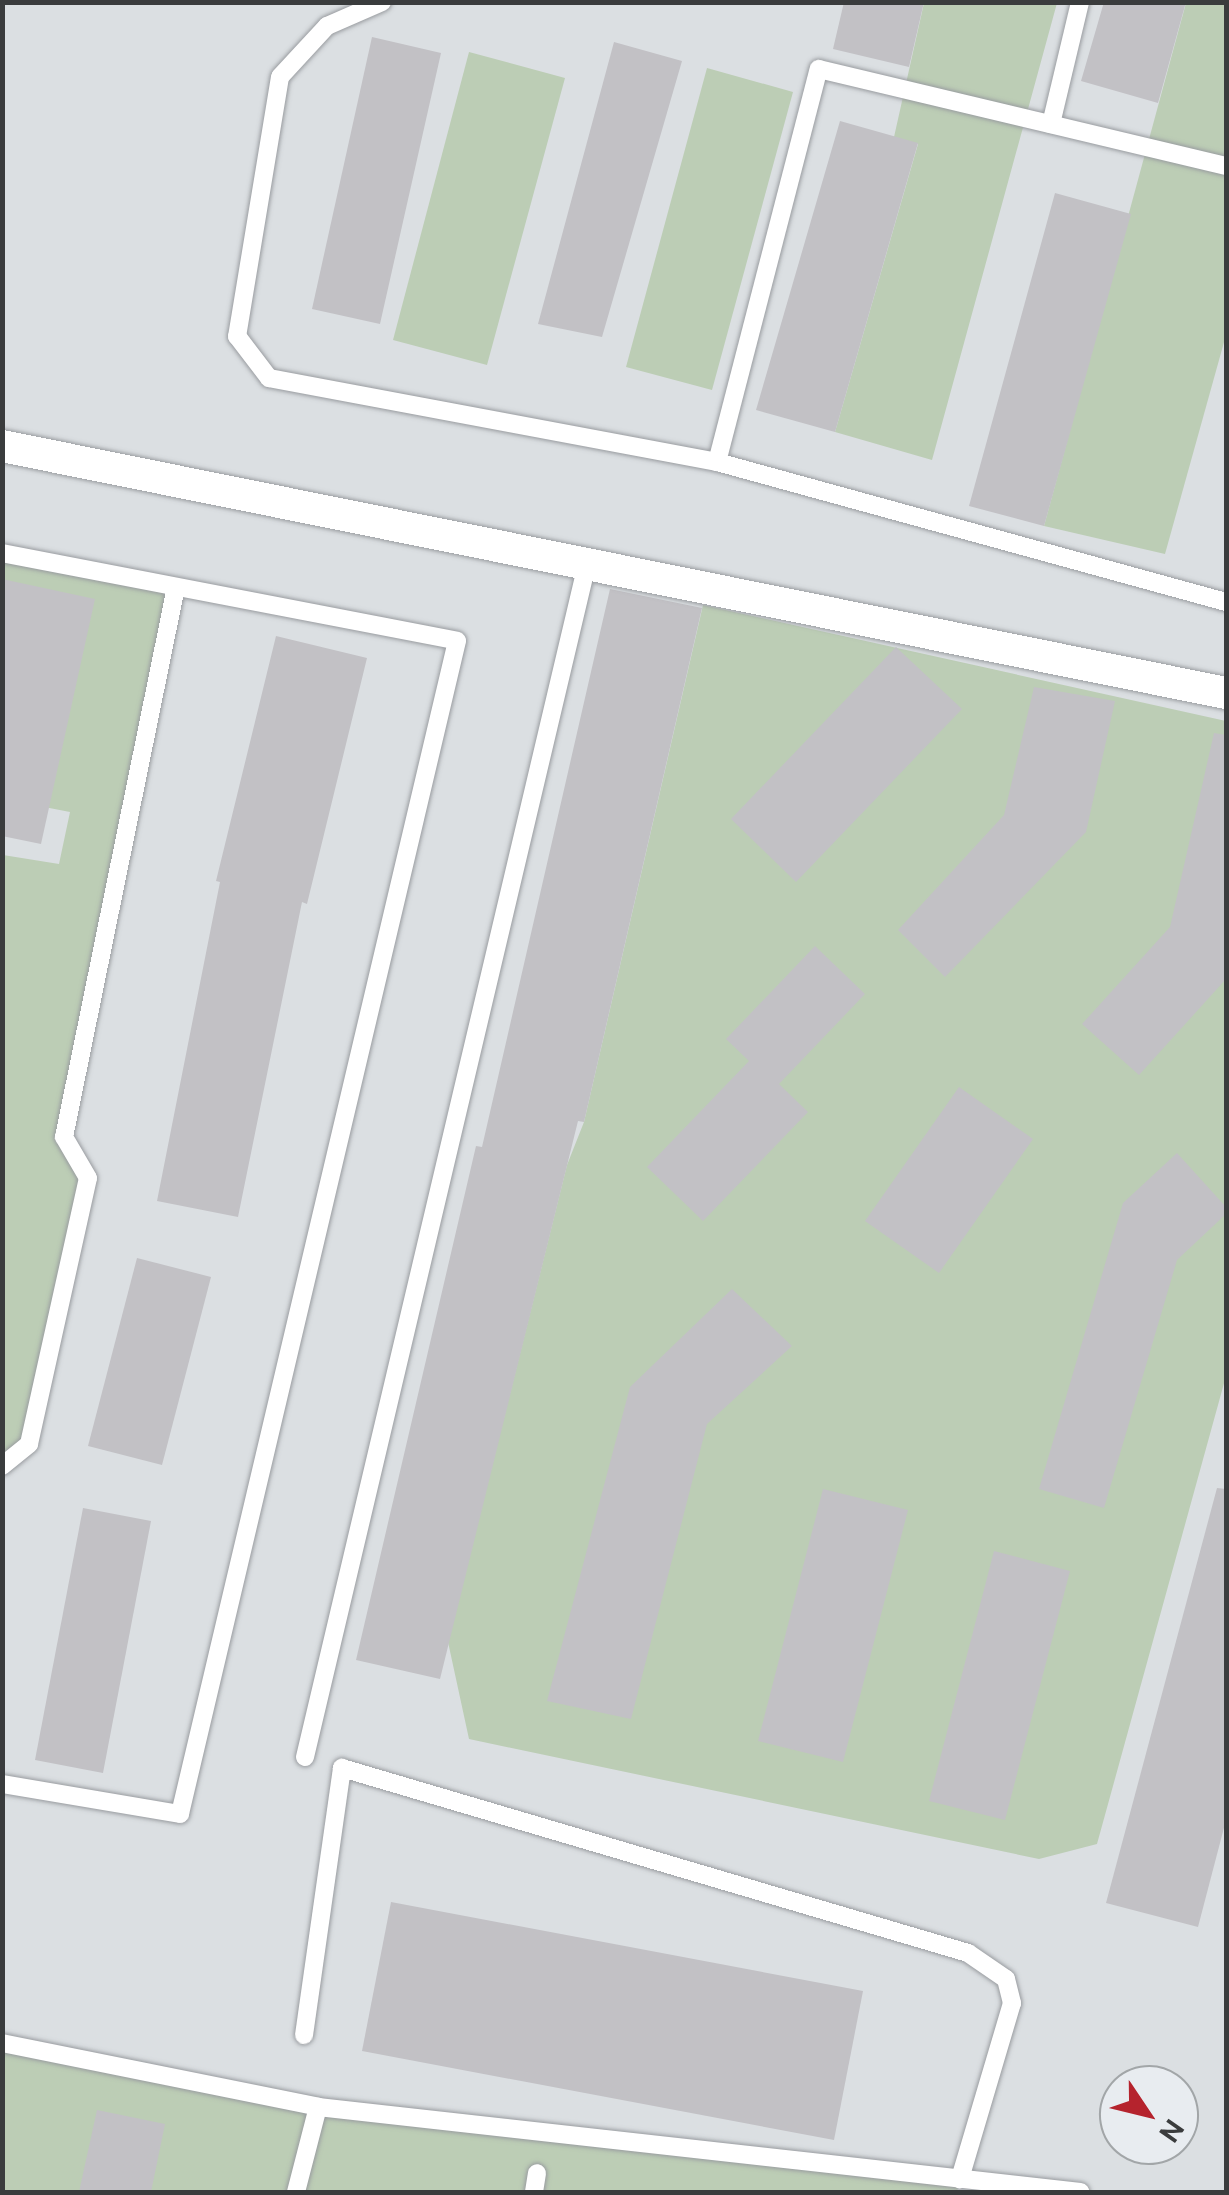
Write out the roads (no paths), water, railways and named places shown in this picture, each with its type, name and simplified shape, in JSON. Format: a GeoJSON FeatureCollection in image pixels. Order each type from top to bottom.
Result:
{"type":"FeatureCollection","features":[{"type":"Feature","properties":{"kind":"street"},"geometry":{"type":"LineString","coordinates":[[2,446],[1226,693]]}},
{"type":"Feature","properties":{"kind":"lane"},"geometry":{"type":"LineString","coordinates":[[382,2],[328,26],[280,77],[237,336],[269,378],[717,462],[1226,602]]}},
{"type":"Feature","properties":{"kind":"lane"},"geometry":{"type":"LineString","coordinates":[[1051,124],[1080,2]]}},
{"type":"Feature","properties":{"kind":"lane"},"geometry":{"type":"LineString","coordinates":[[717,462],[819,69],[1226,166]]}},
{"type":"Feature","properties":{"kind":"lane"},"geometry":{"type":"LineString","coordinates":[[2,553],[457,640],[180,1814],[2,1784]]}},
{"type":"Feature","properties":{"kind":"lane"},"geometry":{"type":"LineString","coordinates":[[306,1758],[587,564]]}},
{"type":"Feature","properties":{"kind":"lane"},"geometry":{"type":"LineString","coordinates":[[2,1466],[30,1444],[88,1178],[64,1137],[176,586]]}},
{"type":"Feature","properties":{"kind":"lane"},"geometry":{"type":"LineString","coordinates":[[304,2034],[342,1768],[968,1954],[1006,1979],[1012,2003],[960,2179]]}},
{"type":"Feature","properties":{"kind":"lane"},"geometry":{"type":"LineString","coordinates":[[2,2043],[318,2106],[922,2184],[960,2179],[1080,2192]]}},
{"type":"Feature","properties":{"kind":"lane"},"geometry":{"type":"LineString","coordinates":[[296,2192],[318,2106]]}}]}
